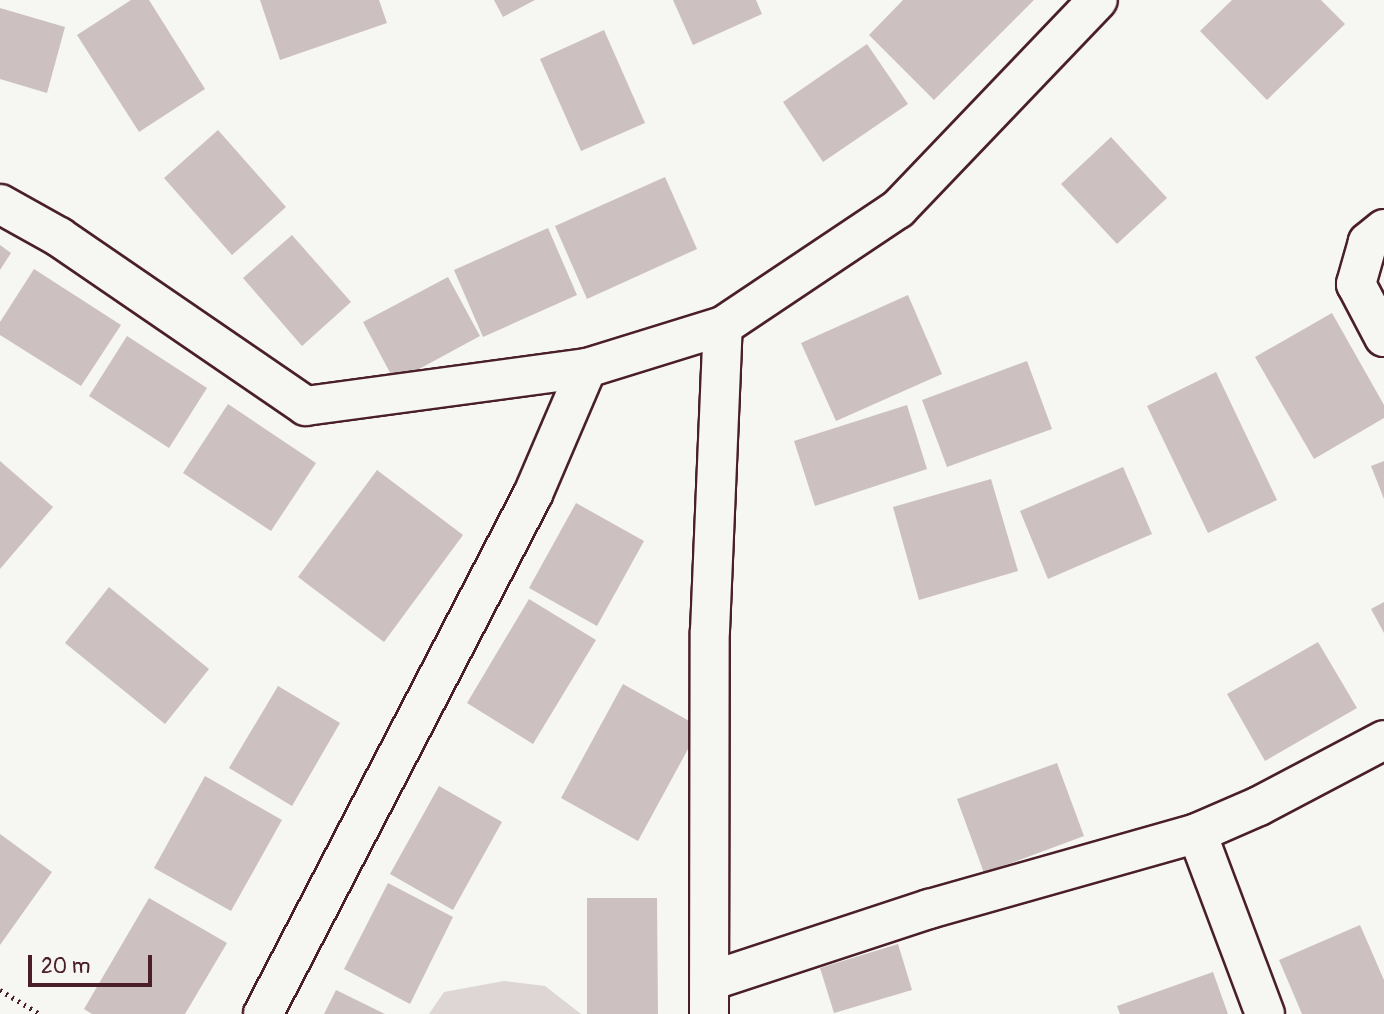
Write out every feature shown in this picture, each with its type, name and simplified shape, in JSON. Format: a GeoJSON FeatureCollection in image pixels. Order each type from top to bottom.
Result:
{"type":"FeatureCollection","features":[{"type":"Feature","properties":{"kind":"street"},"geometry":{"type":"LineString","coordinates":[[0,204],[59,237],[306,406],[587,368],[723,326],[898,209],[1098,0]]}},
{"type":"Feature","properties":{"kind":"street"},"geometry":{"type":"LineString","coordinates":[[1384,229],[1368,243],[1356,284],[1384,337]]}},
{"type":"Feature","properties":{"kind":"street"},"geometry":{"type":"LineString","coordinates":[[723,326],[710,631],[709,997],[929,909],[1197,833],[1259,806],[1384,740]]}},
{"type":"Feature","properties":{"kind":"street"},"geometry":{"type":"LineString","coordinates":[[262,1014],[533,494],[587,368]]}},
{"type":"Feature","properties":{"kind":"street"},"geometry":{"type":"LineString","coordinates":[[1197,833],[1265,1014]]}},
{"type":"Feature","properties":{"kind":"path"},"geometry":{"type":"LineString","coordinates":[[0,990],[40,1014]]}},
{"type":"Feature","properties":{"kind":"shaded area"},"geometry":{"type":"Polygon","coordinates":[[[504,981],[545,986],[581,1014],[429,1014],[444,992],[504,981]]]}},
{"type":"Feature","properties":{"kind":"building"},"geometry":{"type":"Polygon","coordinates":[[[131,0],[149,0],[205,89],[139,132],[77,35],[131,0]]]}},
{"type":"Feature","properties":{"kind":"building"},"geometry":{"type":"Polygon","coordinates":[[[260,0],[379,0],[387,23],[280,60],[260,0]]]}},
{"type":"Feature","properties":{"kind":"building"},"geometry":{"type":"Polygon","coordinates":[[[494,0],[535,0],[503,17],[494,0]]]}},
{"type":"Feature","properties":{"kind":"building"},"geometry":{"type":"Polygon","coordinates":[[[673,0],[756,0],[762,14],[693,45],[673,0]]]}},
{"type":"Feature","properties":{"kind":"building"},"geometry":{"type":"Polygon","coordinates":[[[903,0],[1034,0],[934,100],[869,35],[903,0]]]}},
{"type":"Feature","properties":{"kind":"building"},"geometry":{"type":"Polygon","coordinates":[[[1232,0],[1321,0],[1345,24],[1267,100],[1200,31],[1232,0]]]}},
{"type":"Feature","properties":{"kind":"building"},"geometry":{"type":"Polygon","coordinates":[[[0,8],[65,27],[47,93],[0,79],[0,8]]]}},
{"type":"Feature","properties":{"kind":"building"},"geometry":{"type":"Polygon","coordinates":[[[604,30],[645,123],[581,151],[540,59],[604,30]]]}},
{"type":"Feature","properties":{"kind":"building"},"geometry":{"type":"Polygon","coordinates":[[[867,44],[908,104],[823,162],[783,102],[867,44]]]}},
{"type":"Feature","properties":{"kind":"building"},"geometry":{"type":"Polygon","coordinates":[[[218,130],[286,207],[232,255],[164,178],[218,130]]]}},
{"type":"Feature","properties":{"kind":"building"},"geometry":{"type":"Polygon","coordinates":[[[1111,137],[1167,198],[1117,244],[1061,184],[1111,137]]]}},
{"type":"Feature","properties":{"kind":"building"},"geometry":{"type":"Polygon","coordinates":[[[665,177],[697,249],[587,299],[555,226],[665,177]]]}},
{"type":"Feature","properties":{"kind":"building"},"geometry":{"type":"Polygon","coordinates":[[[548,228],[577,295],[483,337],[454,270],[548,228]]]}},
{"type":"Feature","properties":{"kind":"building"},"geometry":{"type":"Polygon","coordinates":[[[292,235],[351,302],[302,346],[243,278],[292,235]]]}},
{"type":"Feature","properties":{"kind":"building"},"geometry":{"type":"Polygon","coordinates":[[[0,245],[11,253],[0,270],[0,245]]]}},
{"type":"Feature","properties":{"kind":"building"},"geometry":{"type":"Polygon","coordinates":[[[34,269],[121,325],[81,386],[0,335],[0,322],[34,269]]]}},
{"type":"Feature","properties":{"kind":"building"},"geometry":{"type":"Polygon","coordinates":[[[448,277],[480,336],[395,382],[363,322],[448,277]]]}},
{"type":"Feature","properties":{"kind":"building"},"geometry":{"type":"Polygon","coordinates":[[[908,295],[942,374],[836,421],[801,343],[908,295]]]}},
{"type":"Feature","properties":{"kind":"building"},"geometry":{"type":"Polygon","coordinates":[[[1332,313],[1384,405],[1384,418],[1314,459],[1255,357],[1332,313]]]}},
{"type":"Feature","properties":{"kind":"building"},"geometry":{"type":"Polygon","coordinates":[[[127,336],[207,388],[169,448],[89,396],[127,336]]]}},
{"type":"Feature","properties":{"kind":"building"},"geometry":{"type":"Polygon","coordinates":[[[1027,361],[1052,429],[947,467],[922,400],[1027,361]]]}},
{"type":"Feature","properties":{"kind":"building"},"geometry":{"type":"Polygon","coordinates":[[[1216,372],[1277,500],[1208,533],[1147,406],[1216,372]]]}},
{"type":"Feature","properties":{"kind":"building"},"geometry":{"type":"Polygon","coordinates":[[[228,404],[316,463],[271,531],[183,473],[228,404]]]}},
{"type":"Feature","properties":{"kind":"building"},"geometry":{"type":"Polygon","coordinates":[[[907,405],[927,469],[815,506],[794,441],[907,405]]]}},
{"type":"Feature","properties":{"kind":"building"},"geometry":{"type":"Polygon","coordinates":[[[0,461],[53,507],[0,569],[0,461]]]}},
{"type":"Feature","properties":{"kind":"building"},"geometry":{"type":"Polygon","coordinates":[[[1384,461],[1384,499],[1371,466],[1384,461]]]}},
{"type":"Feature","properties":{"kind":"building"},"geometry":{"type":"Polygon","coordinates":[[[1123,467],[1152,534],[1048,579],[1020,511],[1123,467]]]}},
{"type":"Feature","properties":{"kind":"building"},"geometry":{"type":"Polygon","coordinates":[[[377,470],[463,535],[384,642],[298,577],[377,470]]]}},
{"type":"Feature","properties":{"kind":"building"},"geometry":{"type":"Polygon","coordinates":[[[991,479],[1018,571],[919,600],[893,507],[991,479]]]}},
{"type":"Feature","properties":{"kind":"building"},"geometry":{"type":"Polygon","coordinates":[[[576,503],[644,541],[597,626],[529,588],[576,503]]]}},
{"type":"Feature","properties":{"kind":"building"},"geometry":{"type":"Polygon","coordinates":[[[109,587],[209,669],[165,724],[65,643],[109,587]]]}},
{"type":"Feature","properties":{"kind":"building"},"geometry":{"type":"Polygon","coordinates":[[[529,599],[596,640],[533,744],[467,703],[529,599]]]}},
{"type":"Feature","properties":{"kind":"building"},"geometry":{"type":"Polygon","coordinates":[[[1384,602],[1384,633],[1371,609],[1384,602]]]}},
{"type":"Feature","properties":{"kind":"building"},"geometry":{"type":"Polygon","coordinates":[[[1318,642],[1357,708],[1265,761],[1227,694],[1318,642]]]}},
{"type":"Feature","properties":{"kind":"building"},"geometry":{"type":"Polygon","coordinates":[[[623,684],[700,727],[638,841],[561,798],[623,684]]]}},
{"type":"Feature","properties":{"kind":"building"},"geometry":{"type":"Polygon","coordinates":[[[278,686],[340,723],[292,806],[229,768],[278,686]]]}},
{"type":"Feature","properties":{"kind":"building"},"geometry":{"type":"Polygon","coordinates":[[[1057,763],[1084,836],[984,873],[957,799],[1057,763]]]}},
{"type":"Feature","properties":{"kind":"building"},"geometry":{"type":"Polygon","coordinates":[[[205,776],[282,820],[231,911],[154,868],[205,776]]]}},
{"type":"Feature","properties":{"kind":"building"},"geometry":{"type":"Polygon","coordinates":[[[439,786],[502,822],[453,910],[390,874],[439,786]]]}},
{"type":"Feature","properties":{"kind":"building"},"geometry":{"type":"Polygon","coordinates":[[[0,834],[52,872],[0,945],[0,834]]]}},
{"type":"Feature","properties":{"kind":"building"},"geometry":{"type":"Polygon","coordinates":[[[388,883],[453,917],[410,1004],[344,969],[388,883]]]}},
{"type":"Feature","properties":{"kind":"building"},"geometry":{"type":"Polygon","coordinates":[[[149,898],[227,943],[185,1014],[92,1014],[84,1009],[149,898]]]}},
{"type":"Feature","properties":{"kind":"building"},"geometry":{"type":"Polygon","coordinates":[[[587,898],[657,898],[658,1014],[587,1014],[587,898]]]}},
{"type":"Feature","properties":{"kind":"building"},"geometry":{"type":"Polygon","coordinates":[[[1360,925],[1384,980],[1384,1014],[1302,1014],[1279,960],[1360,925]]]}},
{"type":"Feature","properties":{"kind":"building"},"geometry":{"type":"Polygon","coordinates":[[[898,944],[912,990],[834,1013],[820,968],[898,944]]]}},
{"type":"Feature","properties":{"kind":"building"},"geometry":{"type":"Polygon","coordinates":[[[1213,972],[1228,1014],[1120,1014],[1117,1006],[1213,972]]]}},
{"type":"Feature","properties":{"kind":"building"},"geometry":{"type":"Polygon","coordinates":[[[336,990],[385,1014],[324,1014],[336,990]]]}}]}
